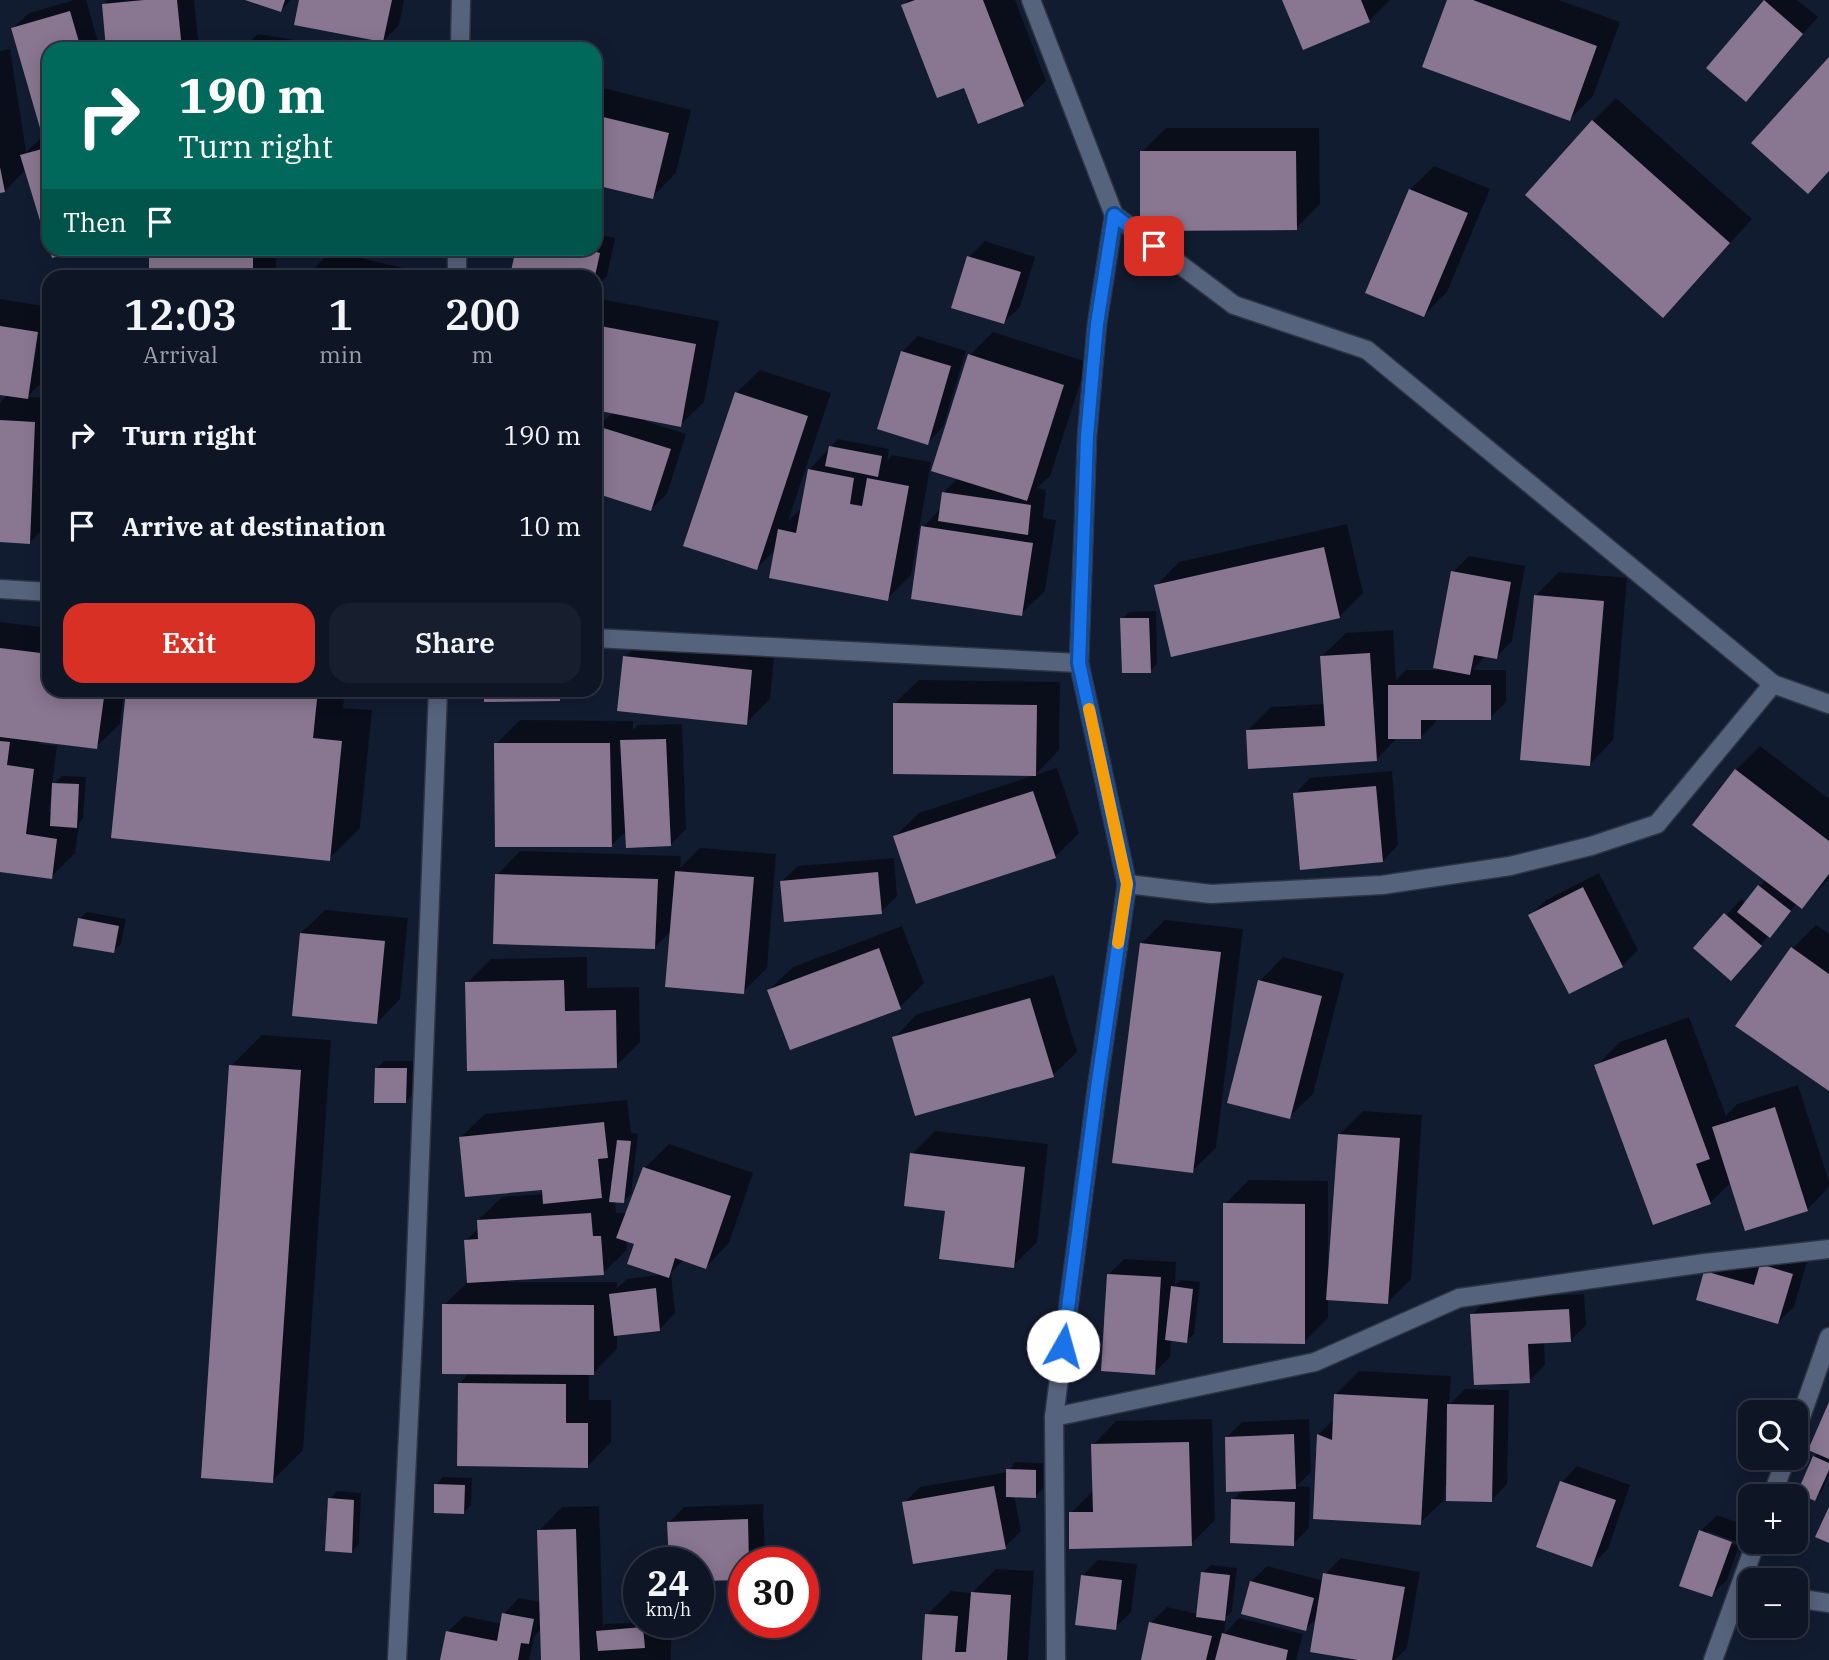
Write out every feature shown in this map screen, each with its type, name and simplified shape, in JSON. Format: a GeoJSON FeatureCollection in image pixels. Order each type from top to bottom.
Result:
{"type":"FeatureCollection","features":[{"type":"Feature","properties":{"kind":"street"},"geometry":{"type":"LineString","coordinates":[[460,42],[461,0]]}},
{"type":"Feature","properties":{"kind":"street"},"geometry":{"type":"LineString","coordinates":[[1031,0],[1114,215],[1097,324],[1087,436],[1079,663],[1127,884],[1054,1418],[1056,1660]]}},
{"type":"Feature","properties":{"kind":"street"},"geometry":{"type":"LineString","coordinates":[[1114,215],[1234,305],[1367,350],[1773,684],[1829,704]]}},
{"type":"Feature","properties":{"kind":"street"},"geometry":{"type":"LineString","coordinates":[[0,589],[42,592]]}},
{"type":"Feature","properties":{"kind":"street"},"geometry":{"type":"LineString","coordinates":[[602,638],[1079,663]]}},
{"type":"Feature","properties":{"kind":"street"},"geometry":{"type":"LineString","coordinates":[[1127,884],[1210,894],[1382,885],[1510,866],[1591,846],[1657,824],[1773,684]]}},
{"type":"Feature","properties":{"kind":"street"},"geometry":{"type":"LineString","coordinates":[[397,1660],[414,1313],[438,697]]}},
{"type":"Feature","properties":{"kind":"street"},"geometry":{"type":"LineString","coordinates":[[1054,1418],[1315,1362],[1459,1298],[1705,1263],[1829,1249]]}},
{"type":"Feature","properties":{"kind":"street"},"geometry":{"type":"LineString","coordinates":[[1807,1400],[1829,1337]]}},
{"type":"Feature","properties":{"kind":"street"},"geometry":{"type":"LineString","coordinates":[[1808,1600],[1829,1603]]}},
{"type":"Feature","properties":{"kind":"street"},"geometry":{"type":"LineString","coordinates":[[1713,1660],[1738,1604]]}},
{"type":"Feature","properties":{"kind":"building"},"geometry":{"type":"Polygon","coordinates":[[[177,0],[181,42],[105,42],[102,4],[177,0]]]}},
{"type":"Feature","properties":{"kind":"building"},"geometry":{"type":"Polygon","coordinates":[[[245,0],[285,0],[281,12],[245,0]]]}},
{"type":"Feature","properties":{"kind":"building"},"geometry":{"type":"Polygon","coordinates":[[[299,0],[392,0],[383,42],[294,25],[299,0]]]}},
{"type":"Feature","properties":{"kind":"building"},"geometry":{"type":"Polygon","coordinates":[[[915,0],[983,0],[1024,106],[978,124],[964,88],[937,98],[901,5],[915,0]]]}},
{"type":"Feature","properties":{"kind":"building"},"geometry":{"type":"Polygon","coordinates":[[[1282,0],[1361,0],[1370,22],[1303,50],[1282,0]]]}},
{"type":"Feature","properties":{"kind":"building"},"geometry":{"type":"Polygon","coordinates":[[[1447,0],[1473,0],[1597,46],[1570,121],[1422,67],[1447,0]]]}},
{"type":"Feature","properties":{"kind":"building"},"geometry":{"type":"Polygon","coordinates":[[[1764,0],[1803,34],[1746,102],[1706,68],[1764,0]]]}},
{"type":"Feature","properties":{"kind":"building"},"geometry":{"type":"Polygon","coordinates":[[[70,11],[79,42],[42,42],[40,128],[11,28],[70,11]]]}},
{"type":"Feature","properties":{"kind":"building"},"geometry":{"type":"Polygon","coordinates":[[[1829,57],[1829,171],[1808,194],[1751,143],[1829,57]]]}},
{"type":"Feature","properties":{"kind":"building"},"geometry":{"type":"Polygon","coordinates":[[[602,117],[669,133],[653,199],[602,187],[602,117]]]}},
{"type":"Feature","properties":{"kind":"building"},"geometry":{"type":"Polygon","coordinates":[[[1592,120],[1730,243],[1663,318],[1525,195],[1592,120]]]}},
{"type":"Feature","properties":{"kind":"building"},"geometry":{"type":"Polygon","coordinates":[[[42,149],[42,227],[20,155],[42,149]]]}},
{"type":"Feature","properties":{"kind":"building"},"geometry":{"type":"Polygon","coordinates":[[[1140,151],[1296,151],[1297,230],[1140,231],[1140,151]]]}},
{"type":"Feature","properties":{"kind":"building"},"geometry":{"type":"Polygon","coordinates":[[[0,167],[5,192],[0,193],[0,167]]]}},
{"type":"Feature","properties":{"kind":"building"},"geometry":{"type":"Polygon","coordinates":[[[1409,189],[1468,213],[1424,317],[1365,293],[1409,189]]]}},
{"type":"Feature","properties":{"kind":"building"},"geometry":{"type":"Polygon","coordinates":[[[149,256],[253,256],[253,270],[149,270],[149,256]]]}},
{"type":"Feature","properties":{"kind":"building"},"geometry":{"type":"Polygon","coordinates":[[[514,256],[599,256],[596,270],[511,270],[514,256]]]}},
{"type":"Feature","properties":{"kind":"building"},"geometry":{"type":"Polygon","coordinates":[[[967,256],[1021,272],[1004,324],[951,308],[967,256]]]}},
{"type":"Feature","properties":{"kind":"building"},"geometry":{"type":"Polygon","coordinates":[[[0,326],[38,332],[28,399],[0,395],[0,326]]]}},
{"type":"Feature","properties":{"kind":"building"},"geometry":{"type":"Polygon","coordinates":[[[602,326],[696,344],[681,427],[602,411],[602,326]]]}},
{"type":"Feature","properties":{"kind":"building"},"geometry":{"type":"Polygon","coordinates":[[[901,351],[951,366],[928,445],[877,429],[901,351]]]}},
{"type":"Feature","properties":{"kind":"building"},"geometry":{"type":"Polygon","coordinates":[[[968,354],[1064,385],[1027,501],[931,471],[968,354]]]}},
{"type":"Feature","properties":{"kind":"building"},"geometry":{"type":"Polygon","coordinates":[[[735,392],[808,416],[757,570],[683,546],[735,392]]]}},
{"type":"Feature","properties":{"kind":"building"},"geometry":{"type":"Polygon","coordinates":[[[0,420],[35,422],[30,544],[0,542],[0,420]]]}},
{"type":"Feature","properties":{"kind":"building"},"geometry":{"type":"Polygon","coordinates":[[[602,428],[671,449],[651,511],[602,495],[602,428]]]}},
{"type":"Feature","properties":{"kind":"building"},"geometry":{"type":"Polygon","coordinates":[[[829,446],[882,456],[878,477],[825,466],[829,446]]]}},
{"type":"Feature","properties":{"kind":"building"},"geometry":{"type":"Polygon","coordinates":[[[808,469],[854,478],[850,504],[862,506],[867,478],[909,486],[888,601],[769,578],[778,529],[796,533],[808,469]]]}},
{"type":"Feature","properties":{"kind":"building"},"geometry":{"type":"Polygon","coordinates":[[[942,492],[1031,505],[1028,535],[938,521],[942,492]]]}},
{"type":"Feature","properties":{"kind":"building"},"geometry":{"type":"Polygon","coordinates":[[[921,526],[1033,543],[1022,616],[911,599],[921,526]]]}},
{"type":"Feature","properties":{"kind":"building"},"geometry":{"type":"Polygon","coordinates":[[[1324,547],[1340,618],[1171,657],[1154,585],[1324,547]]]}},
{"type":"Feature","properties":{"kind":"building"},"geometry":{"type":"Polygon","coordinates":[[[1451,571],[1511,582],[1497,659],[1474,655],[1470,675],[1433,668],[1451,571]]]}},
{"type":"Feature","properties":{"kind":"building"},"geometry":{"type":"Polygon","coordinates":[[[1534,595],[1604,601],[1590,766],[1520,760],[1534,595]]]}},
{"type":"Feature","properties":{"kind":"building"},"geometry":{"type":"Polygon","coordinates":[[[1120,618],[1149,618],[1151,673],[1122,673],[1120,618]]]}},
{"type":"Feature","properties":{"kind":"building"},"geometry":{"type":"Polygon","coordinates":[[[0,648],[42,653],[42,697],[104,697],[97,749],[0,737],[0,648]]]}},
{"type":"Feature","properties":{"kind":"building"},"geometry":{"type":"Polygon","coordinates":[[[1370,653],[1377,761],[1248,769],[1246,730],[1325,726],[1320,656],[1370,653]]]}},
{"type":"Feature","properties":{"kind":"building"},"geometry":{"type":"Polygon","coordinates":[[[623,656],[752,670],[747,725],[617,711],[623,656]]]}},
{"type":"Feature","properties":{"kind":"building"},"geometry":{"type":"Polygon","coordinates":[[[1388,685],[1491,685],[1491,720],[1421,720],[1421,739],[1388,739],[1388,685]]]}},
{"type":"Feature","properties":{"kind":"building"},"geometry":{"type":"Polygon","coordinates":[[[125,697],[317,697],[313,738],[342,741],[330,861],[111,838],[125,697]]]}},
{"type":"Feature","properties":{"kind":"building"},"geometry":{"type":"Polygon","coordinates":[[[484,697],[560,697],[560,701],[484,702],[484,697]]]}},
{"type":"Feature","properties":{"kind":"building"},"geometry":{"type":"Polygon","coordinates":[[[893,703],[1037,705],[1036,776],[893,774],[893,703]]]}},
{"type":"Feature","properties":{"kind":"building"},"geometry":{"type":"Polygon","coordinates":[[[666,739],[671,846],[626,848],[620,740],[666,739]]]}},
{"type":"Feature","properties":{"kind":"building"},"geometry":{"type":"Polygon","coordinates":[[[0,741],[10,742],[7,765],[34,769],[26,834],[57,839],[52,879],[0,872],[0,741]]]}},
{"type":"Feature","properties":{"kind":"building"},"geometry":{"type":"Polygon","coordinates":[[[494,743],[610,743],[612,847],[495,847],[494,743]]]}},
{"type":"Feature","properties":{"kind":"building"},"geometry":{"type":"Polygon","coordinates":[[[1735,769],[1829,841],[1829,874],[1802,909],[1692,825],[1735,769]]]}},
{"type":"Feature","properties":{"kind":"building"},"geometry":{"type":"Polygon","coordinates":[[[52,783],[79,784],[77,828],[50,826],[52,783]]]}},
{"type":"Feature","properties":{"kind":"building"},"geometry":{"type":"Polygon","coordinates":[[[1376,786],[1383,862],[1300,870],[1293,793],[1376,786]]]}},
{"type":"Feature","properties":{"kind":"building"},"geometry":{"type":"Polygon","coordinates":[[[1033,791],[1056,858],[916,904],[893,836],[1033,791]]]}},
{"type":"Feature","properties":{"kind":"building"},"geometry":{"type":"Polygon","coordinates":[[[675,871],[754,877],[744,994],[665,987],[675,871]]]}},
{"type":"Feature","properties":{"kind":"building"},"geometry":{"type":"Polygon","coordinates":[[[878,872],[882,914],[784,922],[780,881],[878,872]]]}},
{"type":"Feature","properties":{"kind":"building"},"geometry":{"type":"Polygon","coordinates":[[[495,874],[658,879],[655,949],[493,944],[495,874]]]}},
{"type":"Feature","properties":{"kind":"building"},"geometry":{"type":"Polygon","coordinates":[[[1758,885],[1791,911],[1770,938],[1737,912],[1758,885]]]}},
{"type":"Feature","properties":{"kind":"building"},"geometry":{"type":"Polygon","coordinates":[[[1583,887],[1623,967],[1569,994],[1528,915],[1583,887]]]}},
{"type":"Feature","properties":{"kind":"building"},"geometry":{"type":"Polygon","coordinates":[[[1724,913],[1762,946],[1731,981],[1693,948],[1724,913]]]}},
{"type":"Feature","properties":{"kind":"building"},"geometry":{"type":"Polygon","coordinates":[[[78,918],[119,926],[114,953],[73,946],[78,918]]]}},
{"type":"Feature","properties":{"kind":"building"},"geometry":{"type":"Polygon","coordinates":[[[300,933],[385,941],[377,1024],[292,1016],[300,933]]]}},
{"type":"Feature","properties":{"kind":"building"},"geometry":{"type":"Polygon","coordinates":[[[1140,943],[1221,952],[1193,1173],[1112,1163],[1140,943]]]}},
{"type":"Feature","properties":{"kind":"building"},"geometry":{"type":"Polygon","coordinates":[[[1791,947],[1829,974],[1829,1091],[1735,1026],[1791,947]]]}},
{"type":"Feature","properties":{"kind":"building"},"geometry":{"type":"Polygon","coordinates":[[[879,948],[901,1009],[790,1050],[767,990],[879,948]]]}},
{"type":"Feature","properties":{"kind":"building"},"geometry":{"type":"Polygon","coordinates":[[[564,980],[565,1011],[616,1010],[617,1068],[467,1071],[465,982],[564,980]]]}},
{"type":"Feature","properties":{"kind":"building"},"geometry":{"type":"Polygon","coordinates":[[[1258,980],[1322,996],[1290,1119],[1227,1103],[1258,980]]]}},
{"type":"Feature","properties":{"kind":"building"},"geometry":{"type":"Polygon","coordinates":[[[1030,998],[1054,1077],[915,1116],[892,1037],[1030,998]]]}},
{"type":"Feature","properties":{"kind":"building"},"geometry":{"type":"Polygon","coordinates":[[[1666,1039],[1710,1159],[1696,1164],[1711,1204],[1653,1225],[1594,1065],[1666,1039]]]}},
{"type":"Feature","properties":{"kind":"building"},"geometry":{"type":"Polygon","coordinates":[[[229,1065],[301,1070],[273,1483],[201,1478],[229,1065]]]}},
{"type":"Feature","properties":{"kind":"building"},"geometry":{"type":"Polygon","coordinates":[[[375,1068],[407,1068],[406,1103],[374,1103],[375,1068]]]}},
{"type":"Feature","properties":{"kind":"building"},"geometry":{"type":"Polygon","coordinates":[[[1775,1107],[1808,1211],[1745,1231],[1712,1127],[1775,1107]]]}},
{"type":"Feature","properties":{"kind":"building"},"geometry":{"type":"Polygon","coordinates":[[[604,1122],[608,1158],[598,1159],[602,1198],[543,1204],[542,1190],[465,1197],[459,1137],[604,1122]]]}},
{"type":"Feature","properties":{"kind":"building"},"geometry":{"type":"Polygon","coordinates":[[[1338,1134],[1400,1138],[1388,1304],[1326,1300],[1338,1134]]]}},
{"type":"Feature","properties":{"kind":"building"},"geometry":{"type":"Polygon","coordinates":[[[617,1140],[631,1141],[624,1203],[609,1202],[617,1140]]]}},
{"type":"Feature","properties":{"kind":"building"},"geometry":{"type":"Polygon","coordinates":[[[910,1153],[1025,1167],[1014,1268],[939,1259],[945,1211],[904,1206],[910,1153]]]}},
{"type":"Feature","properties":{"kind":"building"},"geometry":{"type":"Polygon","coordinates":[[[643,1167],[731,1196],[706,1269],[675,1258],[669,1278],[627,1264],[634,1244],[616,1238],[643,1167]]]}},
{"type":"Feature","properties":{"kind":"building"},"geometry":{"type":"Polygon","coordinates":[[[1223,1203],[1305,1204],[1305,1344],[1223,1343],[1223,1203]]]}},
{"type":"Feature","properties":{"kind":"building"},"geometry":{"type":"Polygon","coordinates":[[[591,1213],[593,1236],[601,1236],[604,1275],[467,1283],[464,1240],[478,1239],[477,1220],[591,1213]]]}},
{"type":"Feature","properties":{"kind":"building"},"geometry":{"type":"Polygon","coordinates":[[[1760,1264],[1793,1274],[1778,1324],[1696,1300],[1704,1271],[1754,1285],[1760,1264]]]}},
{"type":"Feature","properties":{"kind":"building"},"geometry":{"type":"Polygon","coordinates":[[[1107,1274],[1161,1277],[1155,1375],[1101,1371],[1107,1274]]]}},
{"type":"Feature","properties":{"kind":"building"},"geometry":{"type":"Polygon","coordinates":[[[1171,1286],[1193,1289],[1187,1343],[1165,1340],[1171,1286]]]}},
{"type":"Feature","properties":{"kind":"building"},"geometry":{"type":"Polygon","coordinates":[[[656,1288],[660,1331],[614,1336],[609,1294],[656,1288]]]}},
{"type":"Feature","properties":{"kind":"building"},"geometry":{"type":"Polygon","coordinates":[[[442,1304],[594,1305],[594,1375],[442,1374],[442,1304]]]}},
{"type":"Feature","properties":{"kind":"building"},"geometry":{"type":"Polygon","coordinates":[[[1569,1309],[1571,1342],[1528,1344],[1530,1383],[1474,1385],[1470,1314],[1569,1309]]]}},
{"type":"Feature","properties":{"kind":"building"},"geometry":{"type":"Polygon","coordinates":[[[458,1383],[566,1384],[566,1423],[588,1423],[588,1468],[457,1466],[458,1383]]]}},
{"type":"Feature","properties":{"kind":"building"},"geometry":{"type":"Polygon","coordinates":[[[1334,1394],[1428,1399],[1421,1525],[1313,1519],[1317,1434],[1332,1440],[1334,1394]]]}},
{"type":"Feature","properties":{"kind":"building"},"geometry":{"type":"Polygon","coordinates":[[[1829,1402],[1829,1459],[1808,1450],[1829,1402]]]}},
{"type":"Feature","properties":{"kind":"building"},"geometry":{"type":"Polygon","coordinates":[[[1447,1404],[1494,1405],[1492,1502],[1446,1501],[1447,1404]]]}},
{"type":"Feature","properties":{"kind":"building"},"geometry":{"type":"Polygon","coordinates":[[[1294,1434],[1296,1489],[1226,1492],[1225,1437],[1294,1434]]]}},
{"type":"Feature","properties":{"kind":"building"},"geometry":{"type":"Polygon","coordinates":[[[1189,1442],[1192,1546],[1069,1549],[1069,1512],[1093,1512],[1091,1444],[1189,1442]]]}},
{"type":"Feature","properties":{"kind":"building"},"geometry":{"type":"Polygon","coordinates":[[[1813,1456],[1829,1463],[1829,1470],[1815,1501],[1808,1498],[1808,1484],[1801,1484],[1813,1456]]]}},
{"type":"Feature","properties":{"kind":"building"},"geometry":{"type":"Polygon","coordinates":[[[1006,1469],[1036,1470],[1036,1498],[1006,1497],[1006,1469]]]}},
{"type":"Feature","properties":{"kind":"building"},"geometry":{"type":"Polygon","coordinates":[[[1560,1481],[1616,1500],[1592,1567],[1536,1547],[1560,1481]]]}},
{"type":"Feature","properties":{"kind":"building"},"geometry":{"type":"Polygon","coordinates":[[[434,1484],[465,1485],[464,1514],[434,1513],[434,1484]]]}},
{"type":"Feature","properties":{"kind":"building"},"geometry":{"type":"Polygon","coordinates":[[[994,1486],[1006,1549],[913,1564],[902,1502],[994,1486]]]}},
{"type":"Feature","properties":{"kind":"building"},"geometry":{"type":"Polygon","coordinates":[[[328,1498],[354,1500],[352,1553],[325,1551],[328,1498]]]}},
{"type":"Feature","properties":{"kind":"building"},"geometry":{"type":"Polygon","coordinates":[[[1231,1499],[1295,1502],[1294,1546],[1230,1543],[1231,1499]]]}},
{"type":"Feature","properties":{"kind":"building"},"geometry":{"type":"Polygon","coordinates":[[[1829,1507],[1829,1543],[1815,1537],[1829,1507]]]}},
{"type":"Feature","properties":{"kind":"building"},"geometry":{"type":"Polygon","coordinates":[[[748,1519],[749,1547],[728,1547],[728,1580],[714,1581],[714,1547],[668,1547],[667,1522],[748,1519]]]}},
{"type":"Feature","properties":{"kind":"building"},"geometry":{"type":"Polygon","coordinates":[[[576,1529],[580,1660],[541,1660],[537,1530],[576,1529]]]}},
{"type":"Feature","properties":{"kind":"building"},"geometry":{"type":"Polygon","coordinates":[[[1699,1530],[1732,1542],[1712,1597],[1679,1586],[1699,1530]]]}},
{"type":"Feature","properties":{"kind":"building"},"geometry":{"type":"Polygon","coordinates":[[[1201,1572],[1230,1575],[1225,1621],[1196,1617],[1201,1572]]]}},
{"type":"Feature","properties":{"kind":"building"},"geometry":{"type":"Polygon","coordinates":[[[1323,1573],[1405,1587],[1392,1660],[1358,1660],[1310,1652],[1323,1573]]]}},
{"type":"Feature","properties":{"kind":"building"},"geometry":{"type":"Polygon","coordinates":[[[1081,1575],[1122,1580],[1116,1630],[1075,1625],[1081,1575]]]}},
{"type":"Feature","properties":{"kind":"building"},"geometry":{"type":"Polygon","coordinates":[[[1250,1581],[1314,1598],[1306,1631],[1241,1614],[1250,1581]]]}},
{"type":"Feature","properties":{"kind":"building"},"geometry":{"type":"Polygon","coordinates":[[[971,1592],[1011,1595],[1007,1660],[922,1660],[925,1614],[958,1616],[955,1652],[966,1652],[971,1592]]]}},
{"type":"Feature","properties":{"kind":"building"},"geometry":{"type":"Polygon","coordinates":[[[502,1613],[534,1619],[529,1644],[521,1643],[518,1660],[440,1660],[446,1631],[497,1641],[502,1613]]]}},
{"type":"Feature","properties":{"kind":"building"},"geometry":{"type":"Polygon","coordinates":[[[1149,1622],[1212,1636],[1206,1660],[1141,1660],[1149,1622]]]}},
{"type":"Feature","properties":{"kind":"building"},"geometry":{"type":"Polygon","coordinates":[[[623,1629],[623,1638],[644,1638],[645,1648],[598,1651],[596,1631],[623,1629]]]}},
{"type":"Feature","properties":{"kind":"building"},"geometry":{"type":"Polygon","coordinates":[[[1222,1633],[1288,1650],[1286,1660],[1215,1660],[1222,1633]]]}},
{"type":"Feature","properties":{"kind":"slow traffic"},"geometry":{"type":"LineString","coordinates":[[1089,709],[1127,884],[1118,943]]}},
{"type":"Feature","properties":{"kind":"route"},"geometry":{"type":"LineString","coordinates":[[1063,1346],[1127,884],[1079,663],[1087,436],[1097,324],[1114,215],[1154,246]]}}]}
